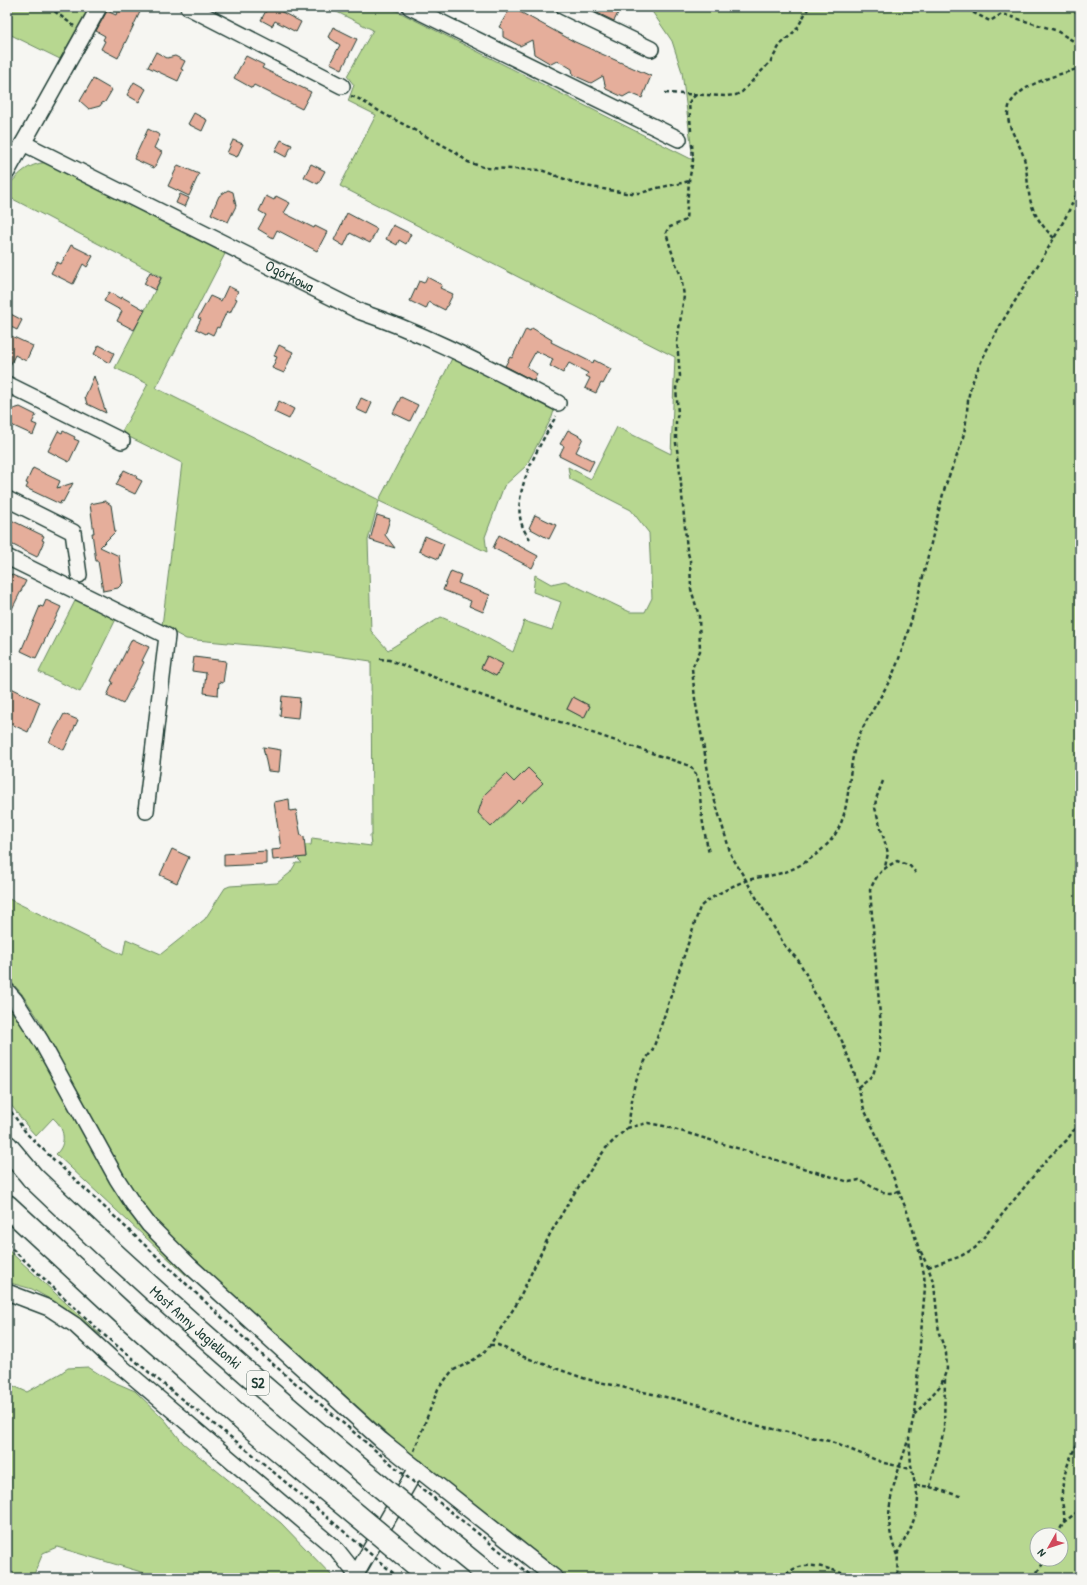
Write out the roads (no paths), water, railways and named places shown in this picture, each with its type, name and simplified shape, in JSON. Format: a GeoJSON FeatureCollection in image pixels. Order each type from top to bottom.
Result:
{"type":"FeatureCollection","features":[{"type":"Feature","properties":{"kind":"highway"},"geometry":{"type":"LineString","coordinates":[[7,1147],[33,1178]]}},
{"type":"Feature","properties":{"kind":"highway","name":"S2"},"geometry":{"type":"LineString","coordinates":[[7,1154],[33,1178]]}},
{"type":"Feature","properties":{"kind":"highway","name":"Most Anny Jagiellonki"},"geometry":{"type":"LineString","coordinates":[[33,1178],[106,1248],[227,1356],[350,1461],[492,1578]]}},
{"type":"Feature","properties":{"kind":"highway","name":"S2"},"geometry":{"type":"LineString","coordinates":[[7,1206],[126,1316],[251,1427],[432,1578]]}},
{"type":"Feature","properties":{"kind":"street"},"geometry":{"type":"LineString","coordinates":[[7,172],[99,7]]}},
{"type":"Feature","properties":{"kind":"street"},"geometry":{"type":"LineString","coordinates":[[188,7],[342,86]]}},
{"type":"Feature","properties":{"kind":"street"},"geometry":{"type":"LineString","coordinates":[[410,7],[687,137]]}},
{"type":"Feature","properties":{"kind":"street"},"geometry":{"type":"LineString","coordinates":[[564,7],[652,50]]}},
{"type":"Feature","properties":{"kind":"street","name":"Ogórkowa"},"geometry":{"type":"LineString","coordinates":[[23,143],[361,312],[396,323],[558,403]]}},
{"type":"Feature","properties":{"kind":"street"},"geometry":{"type":"LineString","coordinates":[[7,384],[122,441]]}},
{"type":"Feature","properties":{"kind":"street"},"geometry":{"type":"LineString","coordinates":[[7,499],[73,532],[79,575]]}},
{"type":"Feature","properties":{"kind":"street"},"geometry":{"type":"LineString","coordinates":[[7,557],[167,636],[146,811]]}},
{"type":"Feature","properties":{"kind":"street"},"geometry":{"type":"LineString","coordinates":[[7,991],[15,1000],[41,1041],[117,1179],[149,1225],[202,1276],[381,1440],[555,1578]]}},
{"type":"Feature","properties":{"kind":"street"},"geometry":{"type":"LineString","coordinates":[[7,1292],[49,1308],[75,1325],[111,1358],[338,1550],[355,1576],[413,1465]]}}]}
